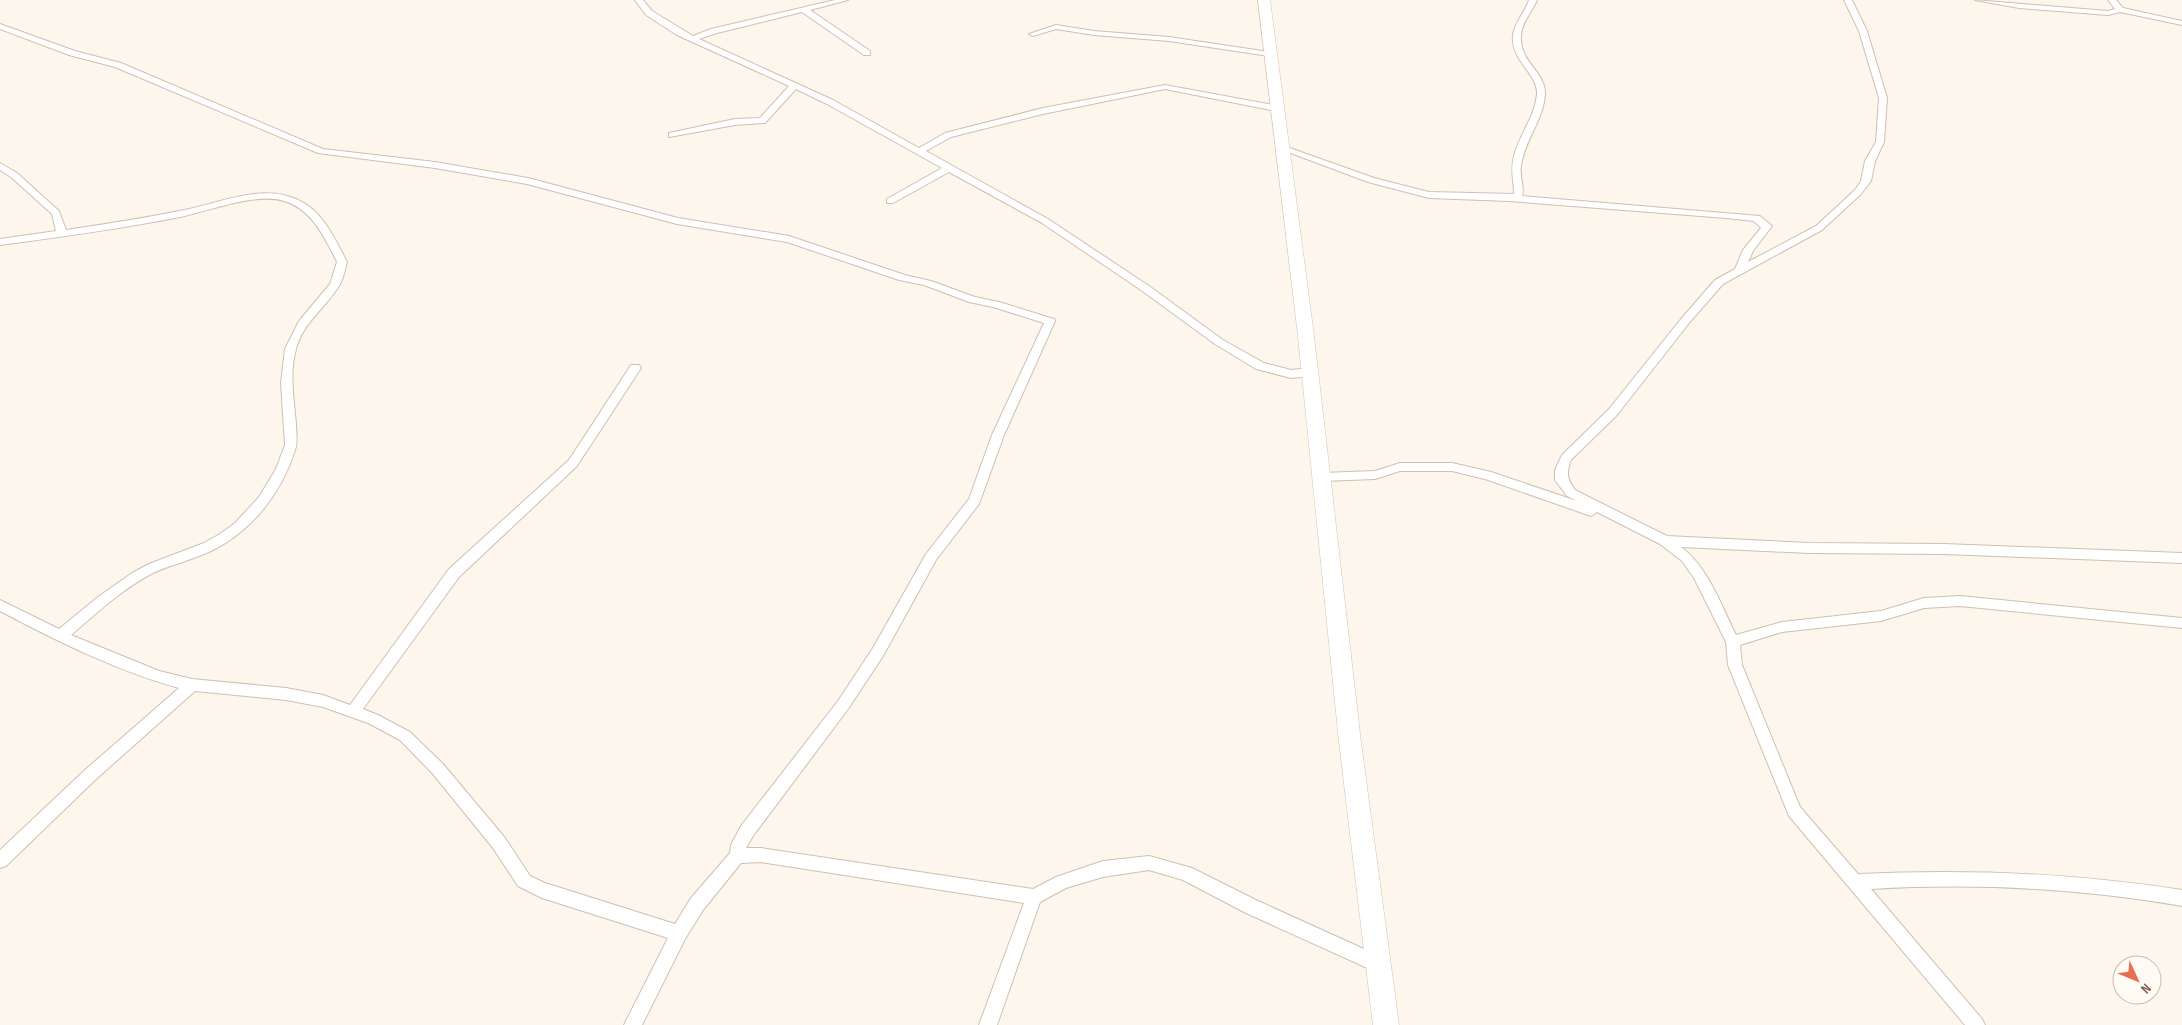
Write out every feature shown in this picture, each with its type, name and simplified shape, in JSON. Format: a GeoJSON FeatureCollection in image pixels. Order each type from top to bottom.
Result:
{"type":"FeatureCollection","features":[{"type":"Feature","properties":{"kind":"street"},"geometry":{"type":"LineString","coordinates":[[640,0],[649,13],[691,39],[830,102],[1045,220],[1145,288],[1218,342],[1253,362],[1278,372],[1290,374],[1311,372]]}},
{"type":"Feature","properties":{"kind":"street"},"geometry":{"type":"LineString","coordinates":[[691,39],[714,31],[844,0]]}},
{"type":"Feature","properties":{"kind":"street"},"geometry":{"type":"LineString","coordinates":[[1264,0],[1269,54],[1276,108],[1284,149],[1311,372],[1350,744],[1380,964],[1386,1025]]}},
{"type":"Feature","properties":{"kind":"street"},"geometry":{"type":"LineString","coordinates":[[1509,198],[1518,196],[1516,166],[1537,110],[1541,92],[1539,84],[1521,61],[1516,37],[1519,26],[1529,11],[1533,0]]}},
{"type":"Feature","properties":{"kind":"street"},"geometry":{"type":"LineString","coordinates":[[1848,0],[1863,32],[1883,98],[1880,142],[1870,161],[1866,180],[1858,192],[1819,228],[1719,282],[1613,412],[1566,458],[1561,470],[1561,480],[1565,488],[1591,504],[1665,541],[1687,558],[1699,575],[1733,642],[1735,665],[1794,811],[1856,882],[1903,942],[1976,1025]]}},
{"type":"Feature","properties":{"kind":"street"},"geometry":{"type":"LineString","coordinates":[[1978,0],[2019,6],[2108,13],[2120,10],[2182,23]]}},
{"type":"Feature","properties":{"kind":"street"},"geometry":{"type":"LineString","coordinates":[[2112,0],[2120,10]]}},
{"type":"Feature","properties":{"kind":"street"},"geometry":{"type":"LineString","coordinates":[[804,10],[867,53]]}},
{"type":"Feature","properties":{"kind":"street"},"geometry":{"type":"LineString","coordinates":[[0,26],[72,53],[118,65],[321,151],[528,181],[677,221],[788,239],[903,278],[927,283],[973,300],[995,304],[1050,321],[998,435],[975,501],[931,557],[878,652],[843,705],[748,831],[739,845],[737,856],[697,904],[679,933],[634,1025]]}},
{"type":"Feature","properties":{"kind":"street"},"geometry":{"type":"LineString","coordinates":[[1033,34],[1056,27],[1118,36],[1168,39],[1269,54]]}},
{"type":"Feature","properties":{"kind":"street"},"geometry":{"type":"LineString","coordinates":[[672,135],[735,122],[762,121],[794,86]]}},
{"type":"Feature","properties":{"kind":"street"},"geometry":{"type":"LineString","coordinates":[[920,151],[948,135],[1043,111],[1159,88],[1178,88],[1276,108]]}},
{"type":"Feature","properties":{"kind":"street"},"geometry":{"type":"LineString","coordinates":[[1284,149],[1371,180],[1421,193],[1670,209],[1757,218],[1767,226],[1766,229],[1748,250],[1738,271]]}},
{"type":"Feature","properties":{"kind":"street"},"geometry":{"type":"LineString","coordinates":[[0,166],[14,175],[56,213],[62,234]]}},
{"type":"Feature","properties":{"kind":"street"},"geometry":{"type":"LineString","coordinates":[[890,202],[949,168]]}},
{"type":"Feature","properties":{"kind":"street"},"geometry":{"type":"LineString","coordinates":[[0,242],[148,220],[250,198],[273,196],[287,198],[317,218],[326,230],[342,262],[336,284],[312,311],[294,338],[288,359],[286,389],[290,448],[280,473],[260,506],[250,519],[236,531],[192,554],[147,571],[108,596],[60,636]]}},
{"type":"Feature","properties":{"kind":"street"},"geometry":{"type":"LineString","coordinates":[[354,711],[454,573],[573,463],[635,368]]}},
{"type":"Feature","properties":{"kind":"street"},"geometry":{"type":"LineString","coordinates":[[1322,477],[1375,475],[1400,467],[1452,467],[1487,475],[1632,525]]}},
{"type":"Feature","properties":{"kind":"street"},"geometry":{"type":"LineString","coordinates":[[1556,499],[1565,488]]}},
{"type":"Feature","properties":{"kind":"street"},"geometry":{"type":"LineString","coordinates":[[1665,541],[1810,548],[1944,549],[2182,558]]}},
{"type":"Feature","properties":{"kind":"street"},"geometry":{"type":"LineString","coordinates":[[1733,642],[1782,627],[1881,616],[1924,603],[1960,600],[2182,623]]}},
{"type":"Feature","properties":{"kind":"street"},"geometry":{"type":"LineString","coordinates":[[0,604],[60,636],[157,676],[192,685],[286,694],[354,711],[405,736],[438,769],[499,843],[524,881],[542,890],[679,933]]}},
{"type":"Feature","properties":{"kind":"street"},"geometry":{"type":"LineString","coordinates":[[0,862],[90,775],[192,685]]}},
{"type":"Feature","properties":{"kind":"street"},"geometry":{"type":"LineString","coordinates":[[737,856],[761,855],[1034,897],[1062,882],[1103,869],[1149,863],[1186,872],[1252,907],[1380,964]]}},
{"type":"Feature","properties":{"kind":"street"},"geometry":{"type":"LineString","coordinates":[[1856,882],[1964,878],[2052,882],[2129,888],[2182,898]]}},
{"type":"Feature","properties":{"kind":"street"},"geometry":{"type":"LineString","coordinates":[[988,1025],[1034,897]]}}]}
